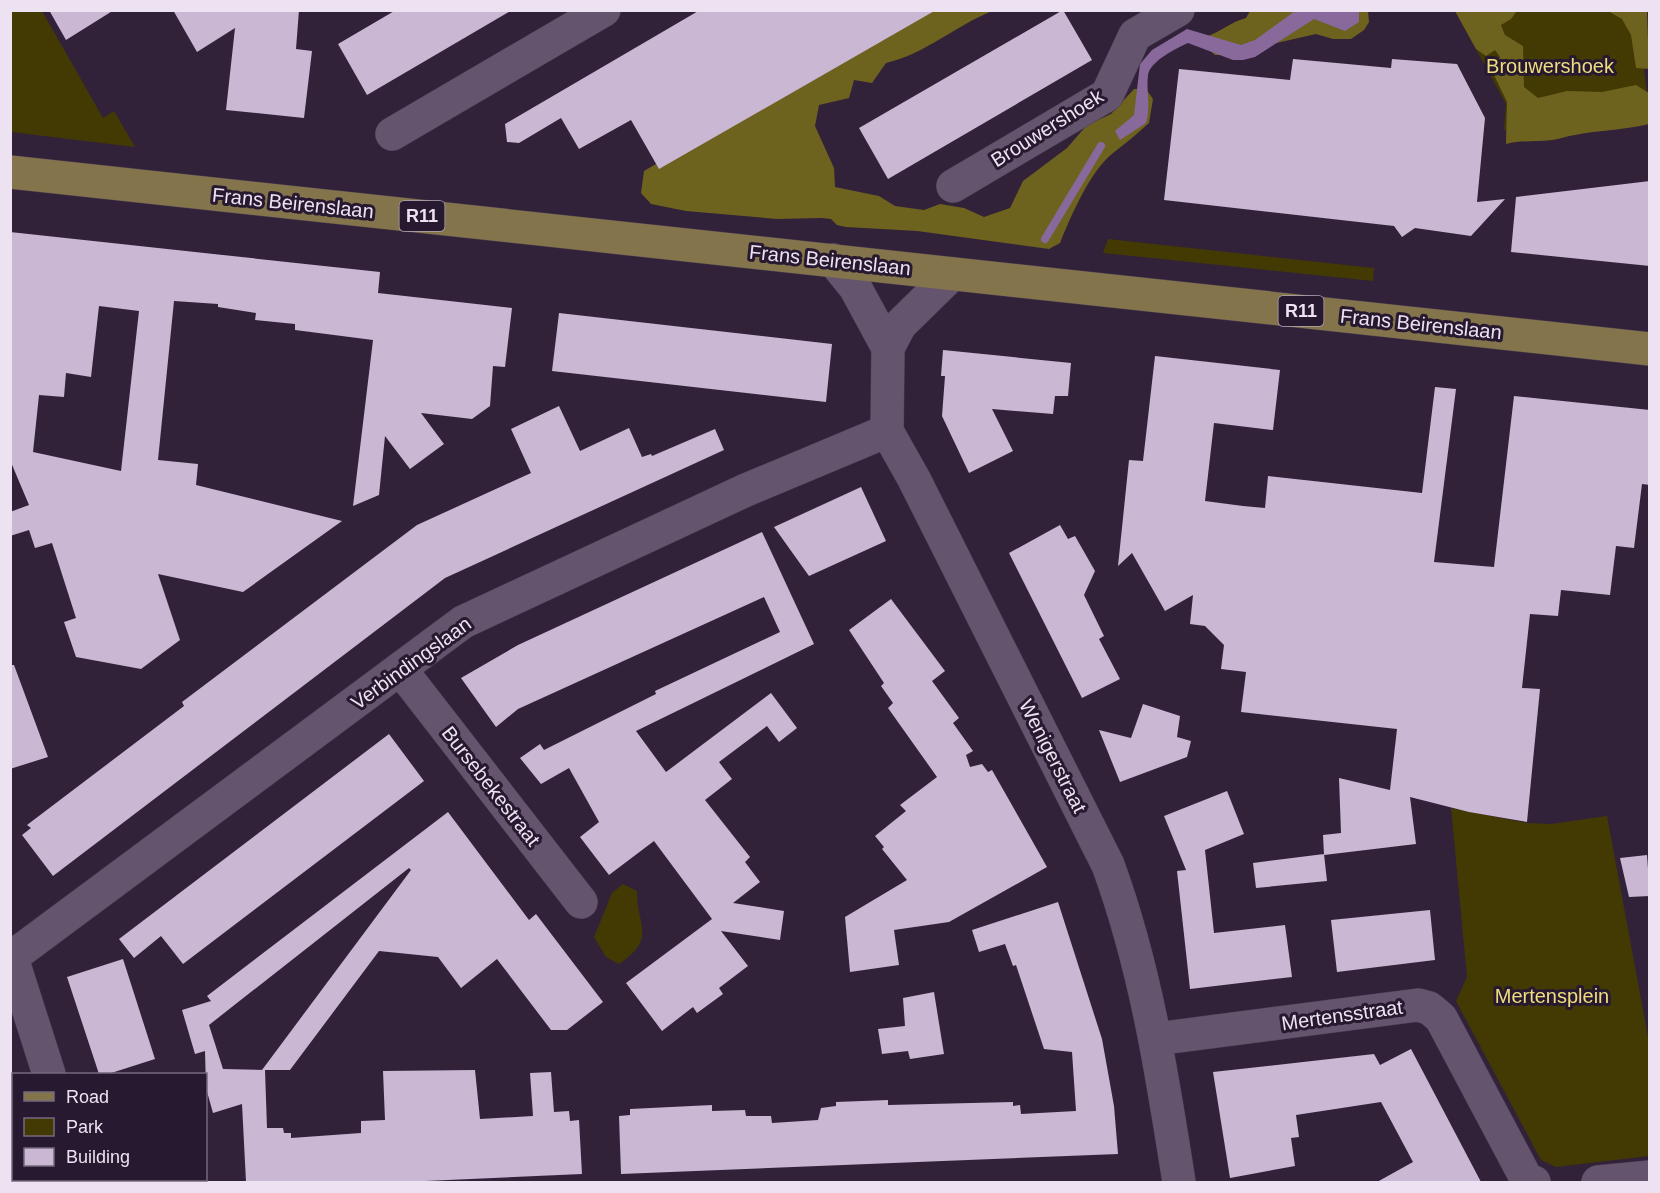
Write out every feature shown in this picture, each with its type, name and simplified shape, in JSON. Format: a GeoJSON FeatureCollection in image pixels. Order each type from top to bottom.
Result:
{"type":"FeatureCollection","features":[{"type":"Feature","properties":{"kind":"main road","name":"Frans Beirenslaan"},"geometry":{"type":"LineString","coordinates":[[10,172],[1650,349]]}},
{"type":"Feature","properties":{"kind":"street"},"geometry":{"type":"LineString","coordinates":[[392,134],[604,10]]}},
{"type":"Feature","properties":{"kind":"street","name":"Brouwershoek"},"geometry":{"type":"LineString","coordinates":[[952,186],[1107,95],[1135,35],[1178,10]]}},
{"type":"Feature","properties":{"kind":"street"},"geometry":{"type":"LineString","coordinates":[[833,260],[855,287],[888,348]]}},
{"type":"Feature","properties":{"kind":"street"},"geometry":{"type":"LineString","coordinates":[[887,431],[888,348],[900,325],[952,273]]}},
{"type":"Feature","properties":{"kind":"street","name":"Verbindingslaan"},"geometry":{"type":"LineString","coordinates":[[11,954],[401,670],[463,622],[746,490],[887,431]]}},
{"type":"Feature","properties":{"kind":"street","name":"Wenigerstraat"},"geometry":{"type":"LineString","coordinates":[[887,431],[914,479],[1108,865],[1130,928],[1156,1040],[1179,1182]]}},
{"type":"Feature","properties":{"kind":"street","name":"Bursebekestraat"},"geometry":{"type":"LineString","coordinates":[[401,670],[581,902]]}},
{"type":"Feature","properties":{"kind":"street"},"geometry":{"type":"LineString","coordinates":[[11,954],[49,1073]]}},
{"type":"Feature","properties":{"kind":"street","name":"Mertensstraat"},"geometry":{"type":"LineString","coordinates":[[1156,1040],[1418,1005],[1429,1008],[1441,1018],[1527,1179],[1534,1182]]}},
{"type":"Feature","properties":{"kind":"street"},"geometry":{"type":"LineString","coordinates":[[1598,1182],[1650,1177]]}},
{"type":"Feature","properties":{"kind":"green space"},"geometry":{"type":"Polygon","coordinates":[[[11,10],[42,11],[103,118],[114,111],[135,147],[11,132],[11,10]]]}},
{"type":"Feature","properties":{"kind":"green space","name":"Brouwershoek"},"geometry":{"type":"Polygon","coordinates":[[[1455,11],[1636,11],[1649,108],[1504,130],[1506,104],[1455,11]]]}},
{"type":"Feature","properties":{"kind":"green space"},"geometry":{"type":"Polygon","coordinates":[[[1108,239],[1374,268],[1373,281],[1103,253],[1108,239]]]}},
{"type":"Feature","properties":{"kind":"green space","name":"Mertensplein"},"geometry":{"type":"Polygon","coordinates":[[[1451,808],[1527,823],[1551,824],[1607,816],[1649,1042],[1649,1156],[1556,1167],[1541,1160],[1456,1001],[1467,977],[1451,808]]]}},
{"type":"Feature","properties":{"kind":"green space"},"geometry":{"type":"Polygon","coordinates":[[[623,884],[637,891],[642,938],[631,955],[619,964],[606,957],[594,937],[612,893],[623,884]]]}},
{"type":"Feature","properties":{"kind":"shaded area"},"geometry":{"type":"Polygon","coordinates":[[[917,11],[992,11],[927,47],[886,63],[872,83],[854,80],[849,98],[819,105],[815,126],[834,168],[835,187],[879,196],[895,206],[924,210],[940,204],[964,208],[984,217],[1010,208],[1023,181],[1067,148],[1087,125],[1111,114],[1134,89],[1146,89],[1153,99],[1149,123],[1113,153],[1097,171],[1082,195],[1060,243],[1049,249],[917,231],[846,227],[837,225],[831,219],[777,219],[686,211],[651,204],[641,193],[644,171],[917,11]]]}},
{"type":"Feature","properties":{"kind":"shaded area"},"geometry":{"type":"Polygon","coordinates":[[[1250,11],[1368,11],[1369,22],[1364,30],[1351,39],[1333,39],[1316,34],[1264,46],[1245,55],[1215,55],[1206,47],[1208,36],[1246,18],[1250,11]]]}},
{"type":"Feature","properties":{"kind":"shaded area"},"geometry":{"type":"Polygon","coordinates":[[[1295,11],[1359,11],[1359,22],[1345,31],[1314,19],[1255,57],[1243,60],[1233,60],[1188,43],[1183,45],[1165,56],[1150,70],[1146,123],[1120,140],[1115,131],[1134,115],[1140,64],[1152,50],[1187,29],[1241,45],[1255,40],[1295,11]]]}},
{"type":"Feature","properties":{"kind":"shaded area"},"geometry":{"type":"Polygon","coordinates":[[[1455,11],[1517,11],[1511,19],[1501,25],[1505,35],[1523,46],[1524,87],[1538,98],[1567,91],[1602,92],[1636,85],[1649,93],[1649,124],[1552,140],[1506,144],[1507,102],[1491,69],[1500,57],[1495,50],[1486,56],[1476,49],[1455,11]]]}},
{"type":"Feature","properties":{"kind":"shaded area"},"geometry":{"type":"Polygon","coordinates":[[[1608,11],[1647,11],[1649,69],[1636,68],[1631,35],[1622,19],[1608,11]]]}},
{"type":"Feature","properties":{"kind":"building"},"geometry":{"type":"Polygon","coordinates":[[[49,10],[114,10],[66,40],[49,10]]]}},
{"type":"Feature","properties":{"kind":"building"},"geometry":{"type":"Polygon","coordinates":[[[173,10],[299,10],[296,49],[312,51],[304,118],[226,110],[235,28],[197,52],[173,10]]]}},
{"type":"Feature","properties":{"kind":"building"},"geometry":{"type":"Polygon","coordinates":[[[396,10],[512,10],[367,95],[338,44],[396,10]]]}},
{"type":"Feature","properties":{"kind":"building"},"geometry":{"type":"Polygon","coordinates":[[[700,10],[936,10],[659,169],[631,120],[579,149],[561,118],[519,143],[507,142],[505,124],[700,10]]]}},
{"type":"Feature","properties":{"kind":"building"},"geometry":{"type":"Polygon","coordinates":[[[1063,10],[1092,60],[888,179],[859,128],[1063,10]]]}},
{"type":"Feature","properties":{"kind":"building"},"geometry":{"type":"Polygon","coordinates":[[[1293,59],[1391,68],[1392,59],[1457,64],[1485,118],[1477,202],[1505,199],[1471,236],[1415,228],[1402,237],[1394,226],[1164,200],[1179,69],[1290,80],[1293,59]]]}},
{"type":"Feature","properties":{"kind":"building"},"geometry":{"type":"Polygon","coordinates":[[[1650,181],[1650,266],[1511,252],[1516,197],[1650,181]]]}},
{"type":"Feature","properties":{"kind":"building"},"geometry":{"type":"Polygon","coordinates":[[[10,232],[380,272],[378,293],[512,308],[505,367],[493,366],[490,406],[472,419],[421,413],[444,444],[410,469],[385,436],[379,495],[353,506],[373,340],[295,330],[295,324],[255,320],[256,313],[218,307],[218,304],[174,301],[158,460],[198,464],[196,485],[342,521],[243,592],[158,574],[180,640],[141,669],[76,657],[64,622],[76,618],[52,543],[35,548],[29,530],[10,536],[10,512],[29,505],[10,460],[10,232]],[[99,306],[91,377],[66,373],[64,397],[39,395],[33,452],[121,471],[139,311],[99,306]]]}},
{"type":"Feature","properties":{"kind":"building"},"geometry":{"type":"Polygon","coordinates":[[[559,313],[832,344],[826,402],[552,371],[559,313]]]}},
{"type":"Feature","properties":{"kind":"building"},"geometry":{"type":"Polygon","coordinates":[[[943,350],[1071,363],[1068,396],[1055,396],[1053,414],[992,409],[1013,451],[969,473],[942,416],[945,376],[941,376],[943,350]]]}},
{"type":"Feature","properties":{"kind":"building"},"geometry":{"type":"Polygon","coordinates":[[[1155,356],[1280,370],[1273,430],[1214,423],[1205,501],[1243,506],[1265,508],[1268,476],[1422,493],[1435,387],[1456,389],[1434,562],[1494,567],[1514,396],[1650,410],[1650,485],[1642,484],[1634,548],[1616,546],[1610,595],[1561,590],[1558,616],[1530,614],[1522,688],[1540,689],[1527,822],[1469,812],[1410,797],[1416,844],[1324,855],[1323,835],[1341,833],[1339,778],[1390,790],[1397,729],[1241,712],[1246,672],[1221,669],[1224,645],[1205,626],[1190,624],[1193,595],[1165,611],[1132,553],[1118,566],[1129,460],[1143,461],[1155,356]]]}},
{"type":"Feature","properties":{"kind":"building"},"geometry":{"type":"Polygon","coordinates":[[[559,406],[580,451],[629,428],[642,457],[651,454],[652,456],[715,429],[724,450],[445,578],[53,876],[22,835],[31,828],[27,825],[184,706],[182,702],[417,525],[531,473],[511,429],[559,406]]]}},
{"type":"Feature","properties":{"kind":"building"},"geometry":{"type":"Polygon","coordinates":[[[861,487],[886,541],[809,576],[774,527],[861,487]]]}},
{"type":"Feature","properties":{"kind":"building"},"geometry":{"type":"Polygon","coordinates":[[[1060,525],[1068,539],[1075,536],[1095,571],[1084,595],[1104,636],[1099,639],[1120,679],[1082,698],[1009,553],[1060,525]]]}},
{"type":"Feature","properties":{"kind":"building"},"geometry":{"type":"Polygon","coordinates":[[[762,532],[814,644],[636,731],[666,772],[771,693],[797,728],[779,742],[767,726],[719,762],[732,779],[705,800],[750,857],[745,862],[760,882],[733,903],[784,911],[780,940],[721,931],[748,966],[719,988],[723,994],[697,1013],[693,1007],[662,1031],[626,983],[712,919],[654,841],[609,875],[580,837],[599,822],[569,768],[541,784],[520,758],[540,744],[544,750],[656,694],[655,691],[780,632],[764,597],[518,709],[496,727],[461,678],[518,645],[762,532]]]}},
{"type":"Feature","properties":{"kind":"building"},"geometry":{"type":"Polygon","coordinates":[[[891,599],[945,671],[932,681],[959,718],[953,723],[973,751],[966,755],[970,767],[982,764],[988,772],[992,770],[1047,867],[949,922],[894,930],[899,965],[850,972],[845,917],[907,880],[882,849],[884,847],[875,836],[906,811],[900,805],[937,777],[888,708],[893,703],[881,686],[884,683],[849,630],[891,599]]]}},
{"type":"Feature","properties":{"kind":"building"},"geometry":{"type":"Polygon","coordinates":[[[10,665],[14,665],[48,757],[10,769],[10,665]]]}},
{"type":"Feature","properties":{"kind":"building"},"geometry":{"type":"Polygon","coordinates":[[[1143,704],[1180,716],[1177,737],[1191,741],[1187,757],[1120,782],[1099,730],[1131,738],[1143,704]]]}},
{"type":"Feature","properties":{"kind":"building"},"geometry":{"type":"Polygon","coordinates":[[[389,734],[424,781],[183,964],[161,936],[134,958],[119,939],[389,734]]]}},
{"type":"Feature","properties":{"kind":"building"},"geometry":{"type":"Polygon","coordinates":[[[1227,791],[1244,834],[1205,850],[1214,933],[1285,925],[1292,977],[1190,989],[1177,871],[1186,870],[1164,816],[1227,791]]]}},
{"type":"Feature","properties":{"kind":"building"},"geometry":{"type":"Polygon","coordinates":[[[448,812],[529,920],[536,914],[603,1002],[567,1030],[551,1030],[497,959],[461,988],[438,957],[379,951],[290,1070],[265,1070],[267,1128],[283,1128],[284,1133],[291,1133],[291,1138],[361,1133],[361,1121],[385,1120],[383,1071],[475,1070],[480,1119],[533,1116],[530,1073],[551,1072],[554,1112],[569,1111],[570,1121],[579,1120],[582,1174],[403,1182],[246,1182],[242,1104],[213,1113],[207,1092],[205,1051],[195,1054],[182,1010],[211,1001],[207,996],[448,812]],[[409,868],[209,1025],[223,1069],[262,1070],[411,870],[409,868]]]}},
{"type":"Feature","properties":{"kind":"building"},"geometry":{"type":"Polygon","coordinates":[[[1324,854],[1327,881],[1256,888],[1253,863],[1324,854]]]}},
{"type":"Feature","properties":{"kind":"building"},"geometry":{"type":"Polygon","coordinates":[[[1647,855],[1650,896],[1629,897],[1620,858],[1647,855]]]}},
{"type":"Feature","properties":{"kind":"building"},"geometry":{"type":"Polygon","coordinates":[[[1058,902],[1102,1039],[1114,1106],[1118,1154],[621,1174],[619,1116],[630,1115],[630,1109],[712,1105],[712,1111],[745,1110],[746,1116],[771,1116],[772,1123],[818,1120],[821,1108],[836,1106],[836,1102],[888,1100],[888,1105],[1013,1102],[1013,1106],[1020,1105],[1021,1114],[1076,1111],[1072,1052],[1044,1049],[1016,965],[1013,966],[1005,944],[979,952],[972,930],[1058,902]]]}},
{"type":"Feature","properties":{"kind":"building"},"geometry":{"type":"Polygon","coordinates":[[[1430,910],[1435,960],[1337,972],[1331,920],[1430,910]]]}},
{"type":"Feature","properties":{"kind":"building"},"geometry":{"type":"Polygon","coordinates":[[[123,959],[155,1059],[111,1073],[99,1073],[67,977],[123,959]]]}},
{"type":"Feature","properties":{"kind":"building"},"geometry":{"type":"Polygon","coordinates":[[[934,992],[944,1054],[910,1059],[908,1051],[882,1054],[878,1029],[905,1026],[903,998],[934,992]]]}},
{"type":"Feature","properties":{"kind":"building"},"geometry":{"type":"Polygon","coordinates":[[[1411,1049],[1481,1182],[1377,1182],[1413,1162],[1381,1102],[1296,1115],[1299,1137],[1291,1138],[1295,1166],[1230,1178],[1213,1072],[1374,1054],[1380,1065],[1411,1049]]]}},
{"type":"Feature","properties":{"kind":"waterway"},"geometry":{"type":"LineString","coordinates":[[1045,239],[1101,146]]}}]}
